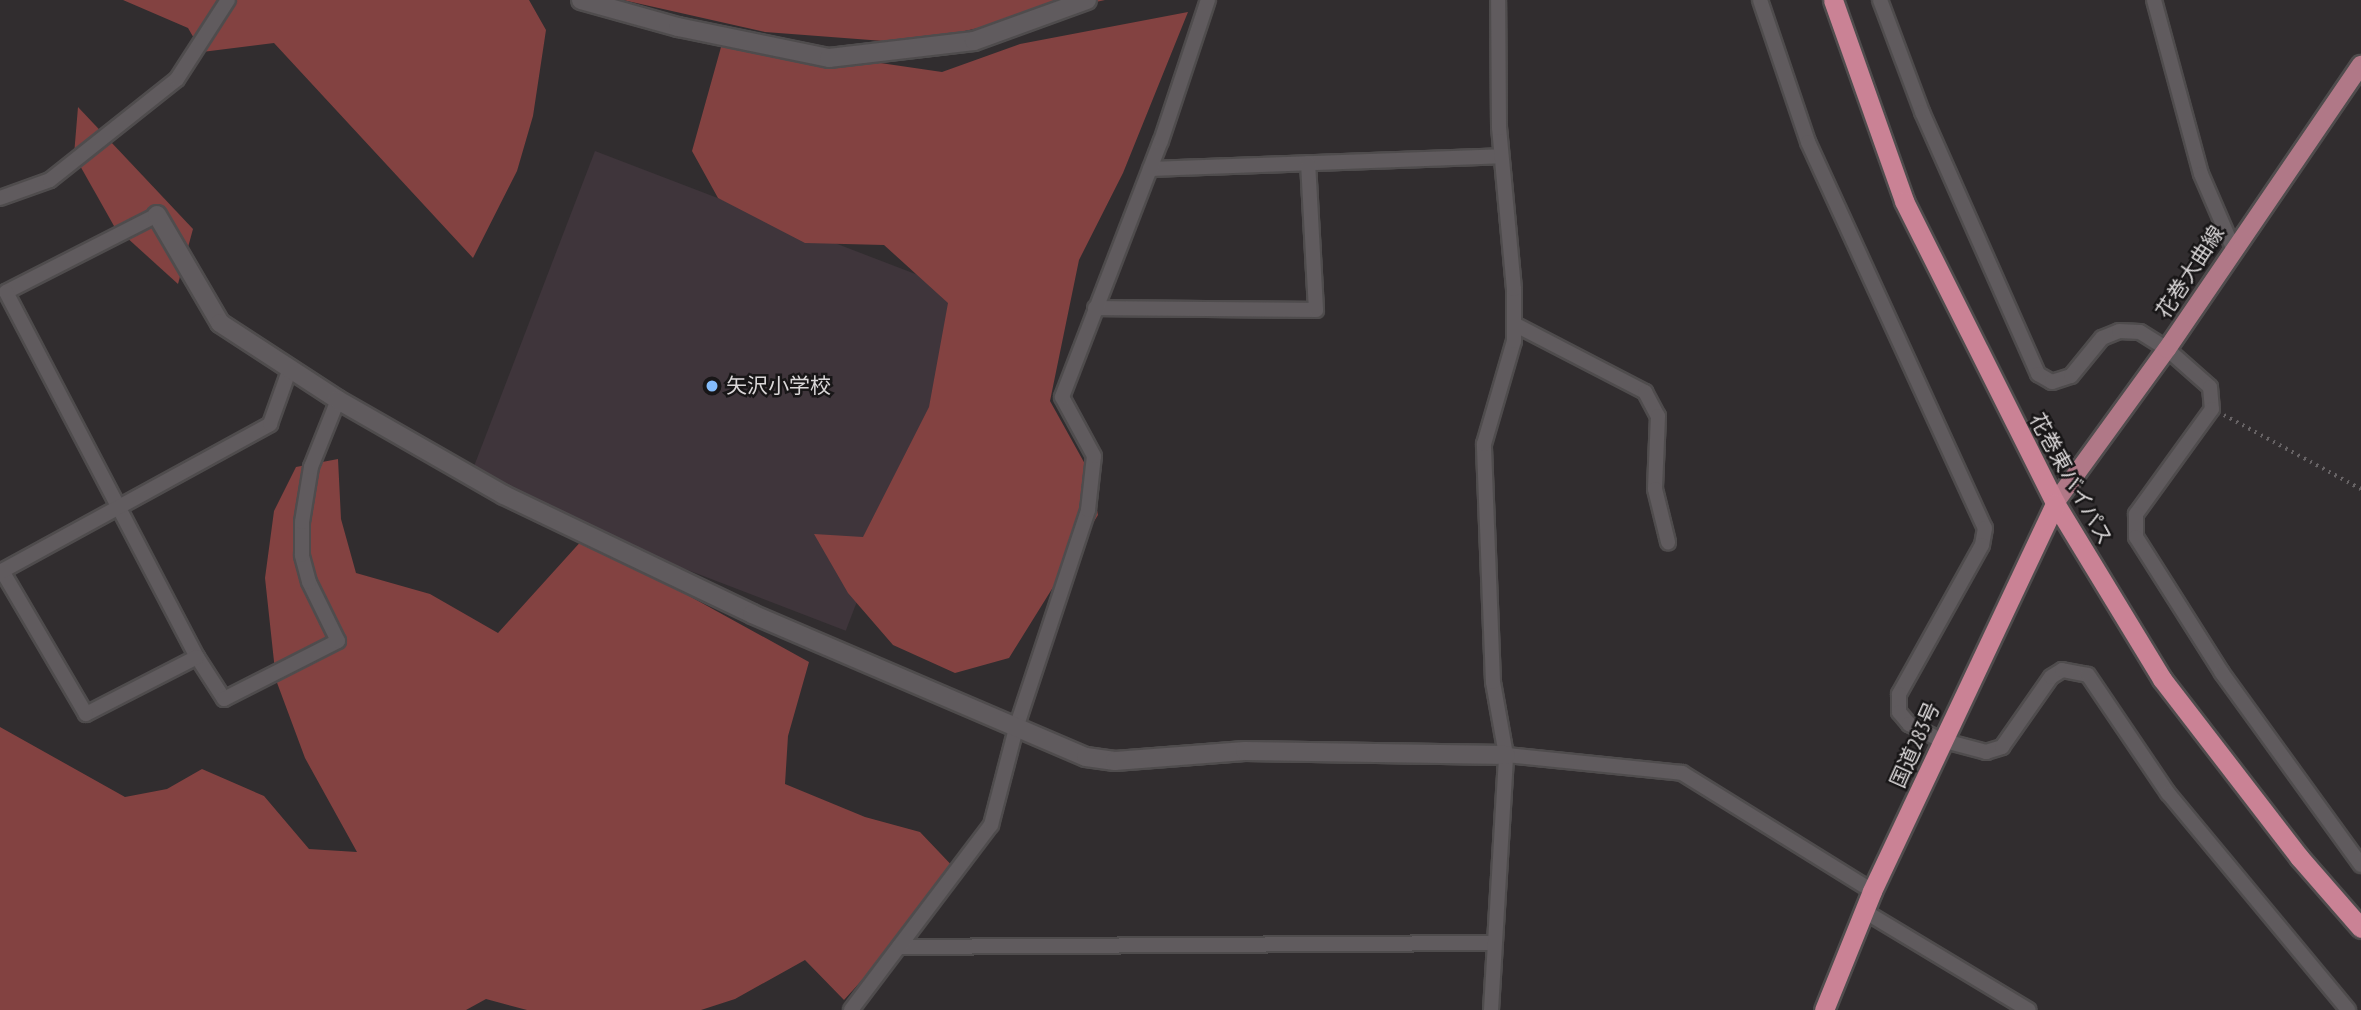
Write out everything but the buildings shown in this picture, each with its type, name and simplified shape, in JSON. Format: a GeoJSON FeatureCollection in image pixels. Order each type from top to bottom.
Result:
{"type":"FeatureCollection","features":[{"type":"Feature","properties":{"kind":"highway","name":"花巻東バイパス"},"geometry":{"type":"LineString","coordinates":[[1833,0],[1904,201],[2055,503],[2162,680],[2299,857],[2361,928]]}},
{"type":"Feature","properties":{"kind":"highway","name":"国道283号"},"geometry":{"type":"LineString","coordinates":[[1824,1010],[1872,891],[2055,503]]}},
{"type":"Feature","properties":{"kind":"main road","name":"花巻大曲線"},"geometry":{"type":"LineString","coordinates":[[2055,503],[2167,349],[2233,248],[2361,65]]}},
{"type":"Feature","properties":{"kind":"street"},"geometry":{"type":"LineString","coordinates":[[0,198],[50,180],[177,79],[228,0]]}},
{"type":"Feature","properties":{"kind":"street"},"geometry":{"type":"LineString","coordinates":[[581,0],[678,27],[829,58],[974,41],[1087,0]]}},
{"type":"Feature","properties":{"kind":"street"},"geometry":{"type":"LineString","coordinates":[[851,1010],[991,825],[1016,728],[1088,510],[1094,456],[1062,397],[1150,169],[1208,0]]}},
{"type":"Feature","properties":{"kind":"street"},"geometry":{"type":"LineString","coordinates":[[1491,1010],[1492,943],[1506,755],[1493,682],[1484,444],[1514,341],[1501,156],[1498,0]]}},
{"type":"Feature","properties":{"kind":"street"},"geometry":{"type":"LineString","coordinates":[[1760,0],[1808,142],[1985,528],[1982,545],[1899,694],[1899,712],[1909,724],[1941,740],[1986,752],[2002,747],[2051,677],[2062,670],[2088,675],[2168,793],[2348,1010]]}},
{"type":"Feature","properties":{"kind":"street"},"geometry":{"type":"LineString","coordinates":[[1880,0],[1922,112],[2038,374],[2052,382],[2071,376],[2102,338],[2119,331],[2140,332],[2167,349],[2210,387],[2212,409],[2136,514],[2136,537],[2222,674],[2361,865]]}},
{"type":"Feature","properties":{"kind":"street"},"geometry":{"type":"LineString","coordinates":[[2154,0],[2200,174],[2233,248]]}},
{"type":"Feature","properties":{"kind":"street"},"geometry":{"type":"LineString","coordinates":[[1150,169],[1501,156]]}},
{"type":"Feature","properties":{"kind":"street"},"geometry":{"type":"LineString","coordinates":[[1095,308],[1316,310],[1308,163]]}},
{"type":"Feature","properties":{"kind":"street"},"geometry":{"type":"LineString","coordinates":[[338,400],[311,467],[302,522],[302,555],[309,582],[338,641],[224,699],[197,657],[120,505],[6,292],[156,215],[220,323],[289,371],[338,400],[529,507],[752,614],[1086,757],[1115,761],[1245,751],[1506,755],[1682,774],[1872,891]]}},
{"type":"Feature","properties":{"kind":"street"},"geometry":{"type":"LineString","coordinates":[[1514,324],[1645,392],[1658,416],[1655,489],[1668,542]]}},
{"type":"Feature","properties":{"kind":"street"},"geometry":{"type":"LineString","coordinates":[[197,657],[86,713],[2,570],[270,424],[289,371]]}},
{"type":"Feature","properties":{"kind":"street"},"geometry":{"type":"LineString","coordinates":[[1864,911],[2029,1010]]}},
{"type":"Feature","properties":{"kind":"street"},"geometry":{"type":"LineString","coordinates":[[899,947],[1492,943]]}},
{"type":"Feature","properties":{"kind":"path"},"geometry":{"type":"LineString","coordinates":[[2212,409],[2361,489]]}},
{"type":"Feature","properties":{"kind":"shaded area"},"geometry":{"type":"Polygon","coordinates":[[[123,0],[529,0],[546,30],[533,116],[517,171],[473,258],[274,43],[202,52],[188,28],[123,0]]]}},
{"type":"Feature","properties":{"kind":"shaded area"},"geometry":{"type":"Polygon","coordinates":[[[623,0],[1105,0],[910,43],[765,32],[623,0]]]}},
{"type":"Feature","properties":{"kind":"shaded area"},"geometry":{"type":"Polygon","coordinates":[[[1188,12],[1123,173],[1079,260],[1050,401],[1090,473],[1098,515],[1009,658],[955,673],[893,645],[848,593],[814,534],[863,537],[929,407],[948,303],[884,245],[805,243],[718,198],[692,151],[723,40],[942,72],[1020,44],[1188,12]]]}},
{"type":"Feature","properties":{"kind":"shaded area"},"geometry":{"type":"Polygon","coordinates":[[[78,107],[193,229],[178,284],[114,226],[74,155],[78,107]]]}},
{"type":"Feature","properties":{"kind":"shaded area","name":"矢沢小学校"},"geometry":{"type":"Polygon","coordinates":[[[595,151],[974,296],[846,631],[467,485],[595,151]]]}},
{"type":"Feature","properties":{"kind":"shaded area"},"geometry":{"type":"Polygon","coordinates":[[[338,459],[341,519],[356,573],[430,594],[498,633],[584,538],[809,662],[788,736],[785,784],[865,817],[920,832],[959,873],[844,1000],[805,960],[735,999],[701,1010],[527,1010],[486,999],[466,1010],[0,1010],[0,727],[125,797],[167,789],[202,769],[264,796],[309,849],[357,852],[305,758],[276,680],[265,578],[274,511],[296,467],[338,459]]]}},
{"type":"Feature","properties":{"kind":"place","name":"矢沢小学校"},"geometry":{"type":"Point","coordinates":[712,386]}}]}
